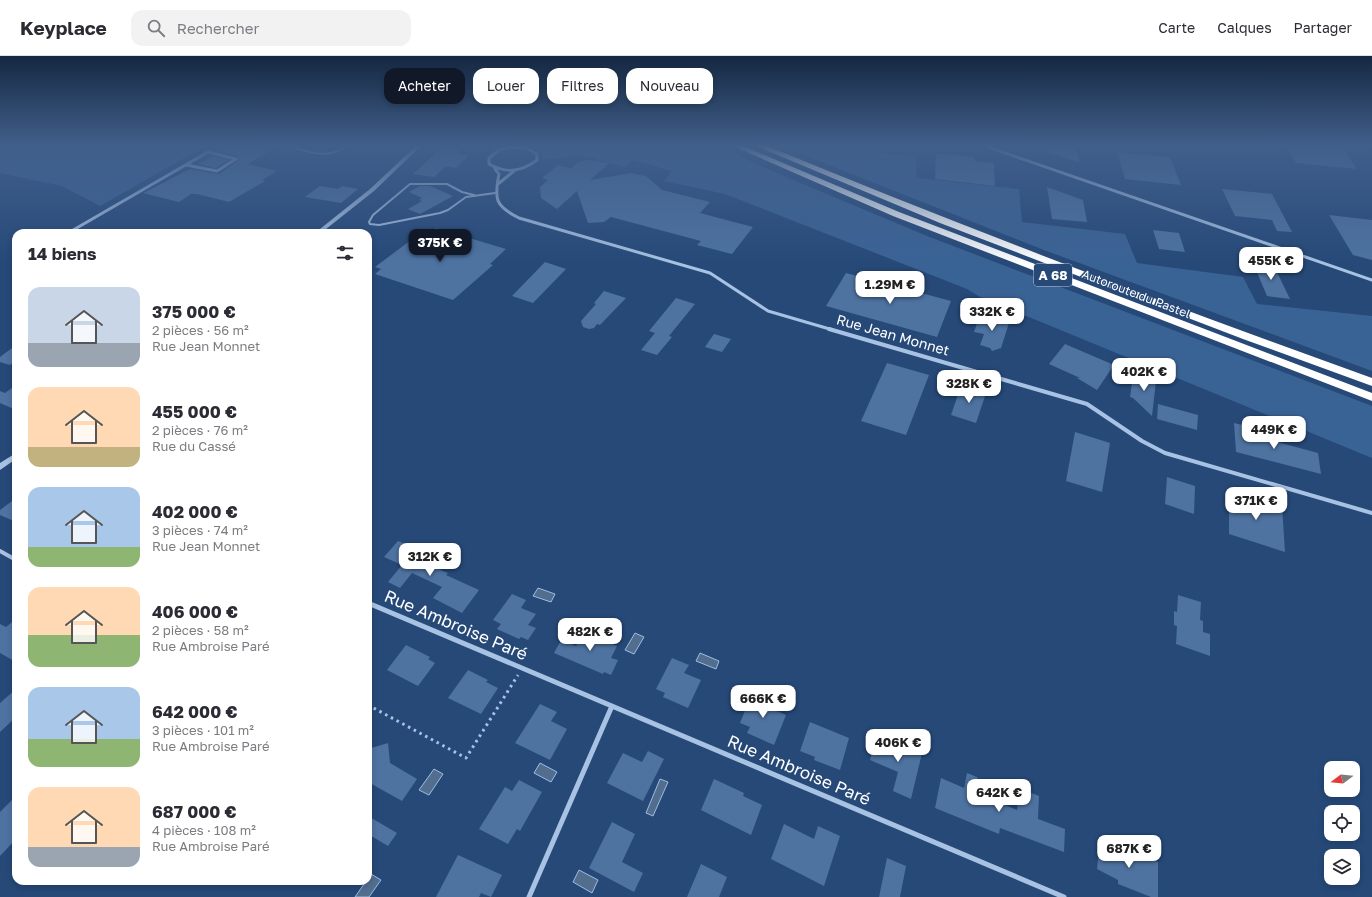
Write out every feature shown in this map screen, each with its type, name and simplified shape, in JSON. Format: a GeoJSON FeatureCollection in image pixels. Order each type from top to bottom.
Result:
{"type":"FeatureCollection","features":[{"type":"Feature","properties":{"kind":"highway","name":"Autoroute du Pastel"},"geometry":{"type":"LineString","coordinates":[[829,185],[904,217],[1372,397]]}},
{"type":"Feature","properties":{"kind":"highway","name":"Autoroute du Pastel"},"geometry":{"type":"LineString","coordinates":[[856,185],[943,221],[1247,337],[1372,382]]}},
{"type":"Feature","properties":{"kind":"street"},"geometry":{"type":"LineString","coordinates":[[75,229],[151,185]]}},
{"type":"Feature","properties":{"kind":"street"},"geometry":{"type":"LineString","coordinates":[[323,229],[377,185]]}},
{"type":"Feature","properties":{"kind":"street"},"geometry":{"type":"LineString","coordinates":[[495,193],[497,185]]}},
{"type":"Feature","properties":{"kind":"street"},"geometry":{"type":"LineString","coordinates":[[1098,185],[1372,280]]}},
{"type":"Feature","properties":{"kind":"street","name":"Rue Jean Monnet"},"geometry":{"type":"LineString","coordinates":[[495,193],[497,201],[503,208],[523,220],[710,274],[722,279],[757,306],[768,311],[1087,404],[1142,441],[1165,453],[1336,504],[1372,513]]}},
{"type":"Feature","properties":{"kind":"street"},"geometry":{"type":"LineString","coordinates":[[0,467],[12,459]]}},
{"type":"Feature","properties":{"kind":"street"},"geometry":{"type":"LineString","coordinates":[[0,551],[12,558]]}},
{"type":"Feature","properties":{"kind":"street","name":"Rue Ambroise Paré"},"geometry":{"type":"LineString","coordinates":[[372,605],[1064,897]]}},
{"type":"Feature","properties":{"kind":"street"},"geometry":{"type":"LineString","coordinates":[[529,897],[612,706]]}},
{"type":"Feature","properties":{"kind":"lane"},"geometry":{"type":"LineString","coordinates":[[408,185],[373,215],[369,222],[370,224],[379,226],[440,212],[448,210],[463,199],[474,195],[495,193]]}},
{"type":"Feature","properties":{"kind":"lane"},"geometry":{"type":"LineString","coordinates":[[449,185],[462,192],[474,195]]}},
{"type":"Feature","properties":{"kind":"path"},"geometry":{"type":"LineString","coordinates":[[372,707],[466,758],[522,668]]}},
{"type":"Feature","properties":{"kind":"shaded area"},"geometry":{"type":"Polygon","coordinates":[[[58,185],[136,185],[100,206],[58,185]]]}},
{"type":"Feature","properties":{"kind":"shaded area"},"geometry":{"type":"Polygon","coordinates":[[[684,185],[806,185],[927,236],[1372,406],[1372,458],[980,297],[967,289],[725,194],[684,185]]]}},
{"type":"Feature","properties":{"kind":"shaded area"},"geometry":{"type":"Polygon","coordinates":[[[880,185],[984,185],[1019,189],[1022,222],[1125,234],[1137,263],[1243,277],[1257,304],[1372,316],[1372,371],[1044,250],[880,185]]]}},
{"type":"Feature","properties":{"kind":"shaded area"},"geometry":{"type":"Polygon","coordinates":[[[538,588],[555,594],[551,602],[533,596],[538,588]]]}},
{"type":"Feature","properties":{"kind":"shaded area"},"geometry":{"type":"Polygon","coordinates":[[[635,633],[644,637],[634,654],[625,650],[635,633]]]}},
{"type":"Feature","properties":{"kind":"shaded area"},"geometry":{"type":"Polygon","coordinates":[[[700,653],[719,661],[716,669],[696,661],[700,653]]]}},
{"type":"Feature","properties":{"kind":"shaded area"},"geometry":{"type":"Polygon","coordinates":[[[540,763],[557,772],[551,782],[534,773],[540,763]]]}},
{"type":"Feature","properties":{"kind":"shaded area"},"geometry":{"type":"Polygon","coordinates":[[[434,769],[443,774],[429,795],[419,790],[434,769]]]}},
{"type":"Feature","properties":{"kind":"shaded area"},"geometry":{"type":"Polygon","coordinates":[[[660,779],[668,782],[653,816],[646,813],[660,779]]]}},
{"type":"Feature","properties":{"kind":"shaded area"},"geometry":{"type":"Polygon","coordinates":[[[579,870],[598,880],[592,893],[573,882],[579,870]]]}},
{"type":"Feature","properties":{"kind":"shaded area"},"geometry":{"type":"Polygon","coordinates":[[[372,875],[381,880],[369,897],[355,897],[363,885],[372,885],[372,875]]]}},
{"type":"Feature","properties":{"kind":"building"},"geometry":{"type":"Polygon","coordinates":[[[158,185],[258,185],[229,202],[197,194],[191,194],[179,202],[143,193],[158,185]]]}},
{"type":"Feature","properties":{"kind":"building"},"geometry":{"type":"Polygon","coordinates":[[[542,185],[657,185],[662,190],[710,202],[700,213],[753,227],[732,254],[697,245],[701,241],[611,217],[604,222],[588,223],[577,191],[557,209],[541,198],[540,187],[542,185]]]}},
{"type":"Feature","properties":{"kind":"building"},"geometry":{"type":"Polygon","coordinates":[[[320,186],[338,189],[342,186],[358,189],[341,203],[305,197],[320,186]]]}},
{"type":"Feature","properties":{"kind":"building"},"geometry":{"type":"Polygon","coordinates":[[[420,186],[430,186],[453,196],[420,214],[408,209],[422,201],[419,200],[422,198],[409,192],[420,186]]]}},
{"type":"Feature","properties":{"kind":"building"},"geometry":{"type":"Polygon","coordinates":[[[1047,187],[1083,200],[1087,222],[1052,219],[1047,187]]]}},
{"type":"Feature","properties":{"kind":"building"},"geometry":{"type":"Polygon","coordinates":[[[1222,189],[1272,194],[1292,232],[1277,231],[1272,220],[1235,216],[1222,189]]]}},
{"type":"Feature","properties":{"kind":"building"},"geometry":{"type":"Polygon","coordinates":[[[1329,215],[1372,220],[1372,260],[1353,255],[1329,215]]]}},
{"type":"Feature","properties":{"kind":"building"},"geometry":{"type":"Polygon","coordinates":[[[436,228],[506,249],[490,264],[493,265],[453,300],[375,274],[381,269],[375,267],[411,240],[419,242],[436,228]]]}},
{"type":"Feature","properties":{"kind":"building"},"geometry":{"type":"Polygon","coordinates":[[[1153,230],[1179,233],[1185,252],[1159,249],[1153,230]]]}},
{"type":"Feature","properties":{"kind":"building"},"geometry":{"type":"Polygon","coordinates":[[[545,262],[566,269],[533,303],[512,296],[545,262]]]}},
{"type":"Feature","properties":{"kind":"building"},"geometry":{"type":"Polygon","coordinates":[[[1253,263],[1274,266],[1290,299],[1267,296],[1253,263]]]}},
{"type":"Feature","properties":{"kind":"building"},"geometry":{"type":"Polygon","coordinates":[[[846,273],[951,301],[937,337],[826,306],[846,273]]]}},
{"type":"Feature","properties":{"kind":"building"},"geometry":{"type":"Polygon","coordinates":[[[604,291],[626,298],[600,325],[597,324],[594,328],[589,329],[583,327],[581,321],[596,304],[594,303],[604,291]]]}},
{"type":"Feature","properties":{"kind":"building"},"geometry":{"type":"Polygon","coordinates":[[[676,298],[695,304],[669,336],[672,337],[657,355],[641,350],[655,333],[649,331],[676,298]]]}},
{"type":"Feature","properties":{"kind":"building"},"geometry":{"type":"Polygon","coordinates":[[[980,315],[1009,323],[1001,348],[992,351],[990,348],[980,345],[984,334],[974,332],[980,315]]]}},
{"type":"Feature","properties":{"kind":"building"},"geometry":{"type":"Polygon","coordinates":[[[714,334],[731,339],[722,352],[705,347],[714,334]]]}},
{"type":"Feature","properties":{"kind":"building"},"geometry":{"type":"Polygon","coordinates":[[[1065,344],[1114,365],[1097,390],[1077,378],[1080,378],[1049,364],[1065,344]]]}},
{"type":"Feature","properties":{"kind":"building"},"geometry":{"type":"Polygon","coordinates":[[[12,348],[12,363],[10,365],[0,362],[0,357],[12,348]]]}},
{"type":"Feature","properties":{"kind":"building"},"geometry":{"type":"Polygon","coordinates":[[[887,363],[929,375],[906,435],[861,421],[887,363]]]}},
{"type":"Feature","properties":{"kind":"building"},"geometry":{"type":"Polygon","coordinates":[[[1133,375],[1156,381],[1152,416],[1133,398],[1130,397],[1133,375]]]}},
{"type":"Feature","properties":{"kind":"building"},"geometry":{"type":"Polygon","coordinates":[[[961,386],[986,393],[976,423],[951,415],[961,386]]]}},
{"type":"Feature","properties":{"kind":"building"},"geometry":{"type":"Polygon","coordinates":[[[12,388],[12,408],[0,403],[0,391],[5,393],[12,388]]]}},
{"type":"Feature","properties":{"kind":"building"},"geometry":{"type":"Polygon","coordinates":[[[1158,404],[1198,415],[1197,430],[1157,419],[1158,404]]]}},
{"type":"Feature","properties":{"kind":"building"},"geometry":{"type":"Polygon","coordinates":[[[1234,423],[1259,429],[1259,437],[1318,453],[1321,474],[1236,452],[1234,423]]]}},
{"type":"Feature","properties":{"kind":"building"},"geometry":{"type":"Polygon","coordinates":[[[1075,432],[1110,443],[1102,492],[1066,481],[1075,432]]]}},
{"type":"Feature","properties":{"kind":"building"},"geometry":{"type":"Polygon","coordinates":[[[1167,477],[1195,486],[1194,514],[1165,504],[1167,477]]]}},
{"type":"Feature","properties":{"kind":"building"},"geometry":{"type":"Polygon","coordinates":[[[1229,491],[1282,506],[1285,552],[1229,534],[1229,491]]]}},
{"type":"Feature","properties":{"kind":"building"},"geometry":{"type":"Polygon","coordinates":[[[12,501],[12,520],[0,515],[0,510],[12,501]]]}},
{"type":"Feature","properties":{"kind":"building"},"geometry":{"type":"Polygon","coordinates":[[[398,541],[428,553],[421,562],[448,573],[446,575],[479,590],[462,613],[433,598],[442,587],[412,573],[400,588],[388,582],[402,565],[384,557],[398,541]]]}},
{"type":"Feature","properties":{"kind":"building"},"geometry":{"type":"Polygon","coordinates":[[[512,594],[526,600],[521,608],[536,614],[528,625],[536,628],[528,640],[521,637],[519,639],[497,629],[501,624],[493,620],[512,594]]]}},
{"type":"Feature","properties":{"kind":"building"},"geometry":{"type":"Polygon","coordinates":[[[1178,595],[1201,602],[1200,620],[1203,621],[1203,632],[1210,634],[1210,656],[1176,644],[1177,626],[1174,625],[1174,611],[1177,612],[1178,595]]]}},
{"type":"Feature","properties":{"kind":"building"},"geometry":{"type":"Polygon","coordinates":[[[12,622],[12,660],[0,653],[0,624],[6,627],[12,622]]]}},
{"type":"Feature","properties":{"kind":"building"},"geometry":{"type":"Polygon","coordinates":[[[588,625],[603,631],[598,639],[617,646],[611,658],[618,660],[611,675],[604,672],[603,674],[554,653],[561,640],[576,646],[588,625]]]}},
{"type":"Feature","properties":{"kind":"building"},"geometry":{"type":"Polygon","coordinates":[[[406,645],[430,657],[428,659],[435,663],[418,686],[387,670],[406,645]]]}},
{"type":"Feature","properties":{"kind":"building"},"geometry":{"type":"Polygon","coordinates":[[[672,658],[689,665],[684,673],[701,680],[688,708],[663,697],[665,693],[656,689],[672,658]]]}},
{"type":"Feature","properties":{"kind":"building"},"geometry":{"type":"Polygon","coordinates":[[[468,670],[488,680],[486,682],[498,688],[481,714],[448,698],[468,670]]]}},
{"type":"Feature","properties":{"kind":"building"},"geometry":{"type":"Polygon","coordinates":[[[753,691],[771,698],[767,707],[786,715],[774,745],[747,733],[750,727],[740,723],[753,691]]]}},
{"type":"Feature","properties":{"kind":"building"},"geometry":{"type":"Polygon","coordinates":[[[12,692],[12,721],[0,732],[0,703],[12,692]]]}},
{"type":"Feature","properties":{"kind":"building"},"geometry":{"type":"Polygon","coordinates":[[[540,704],[557,712],[551,721],[567,729],[550,760],[515,743],[540,704]]]}},
{"type":"Feature","properties":{"kind":"building"},"geometry":{"type":"Polygon","coordinates":[[[810,722],[849,738],[840,770],[814,760],[815,757],[800,751],[810,722]]]}},
{"type":"Feature","properties":{"kind":"building"},"geometry":{"type":"Polygon","coordinates":[[[877,735],[922,753],[911,799],[893,791],[898,772],[870,760],[877,735]]]}},
{"type":"Feature","properties":{"kind":"building"},"geometry":{"type":"Polygon","coordinates":[[[388,743],[390,763],[417,779],[402,801],[372,784],[372,748],[388,743]]]}},
{"type":"Feature","properties":{"kind":"building"},"geometry":{"type":"Polygon","coordinates":[[[648,751],[664,759],[643,801],[607,783],[623,753],[642,762],[648,751]]]}},
{"type":"Feature","properties":{"kind":"building"},"geometry":{"type":"Polygon","coordinates":[[[967,773],[977,777],[980,782],[978,794],[1017,810],[1019,788],[1039,796],[1038,819],[1065,829],[1064,852],[1000,828],[999,834],[935,808],[941,778],[964,788],[967,773]]]}},
{"type":"Feature","properties":{"kind":"building"},"geometry":{"type":"Polygon","coordinates":[[[714,779],[744,793],[743,796],[762,805],[751,835],[701,810],[714,779]]]}},
{"type":"Feature","properties":{"kind":"building"},"geometry":{"type":"Polygon","coordinates":[[[519,780],[542,792],[520,831],[517,829],[508,844],[479,829],[505,787],[512,791],[519,780]]]}},
{"type":"Feature","properties":{"kind":"building"},"geometry":{"type":"Polygon","coordinates":[[[12,800],[12,843],[0,856],[0,812],[12,800]]]}},
{"type":"Feature","properties":{"kind":"building"},"geometry":{"type":"Polygon","coordinates":[[[372,818],[397,833],[388,846],[372,836],[372,818]]]}},
{"type":"Feature","properties":{"kind":"building"},"geometry":{"type":"Polygon","coordinates":[[[612,822],[635,834],[622,862],[643,873],[634,892],[589,868],[612,822]]]}},
{"type":"Feature","properties":{"kind":"building"},"geometry":{"type":"Polygon","coordinates":[[[784,824],[814,839],[818,826],[840,836],[824,886],[771,859],[784,824]]]}},
{"type":"Feature","properties":{"kind":"building"},"geometry":{"type":"Polygon","coordinates":[[[1100,839],[1158,862],[1158,897],[1151,897],[1118,884],[1118,880],[1097,869],[1100,839]]]}},
{"type":"Feature","properties":{"kind":"building"},"geometry":{"type":"Polygon","coordinates":[[[458,855],[502,875],[491,897],[481,893],[479,897],[436,897],[458,855]]]}},
{"type":"Feature","properties":{"kind":"building"},"geometry":{"type":"Polygon","coordinates":[[[887,858],[906,866],[900,897],[879,897],[887,858]]]}},
{"type":"Feature","properties":{"kind":"building"},"geometry":{"type":"Polygon","coordinates":[[[701,864],[727,877],[719,897],[687,897],[701,864]]]}}]}
